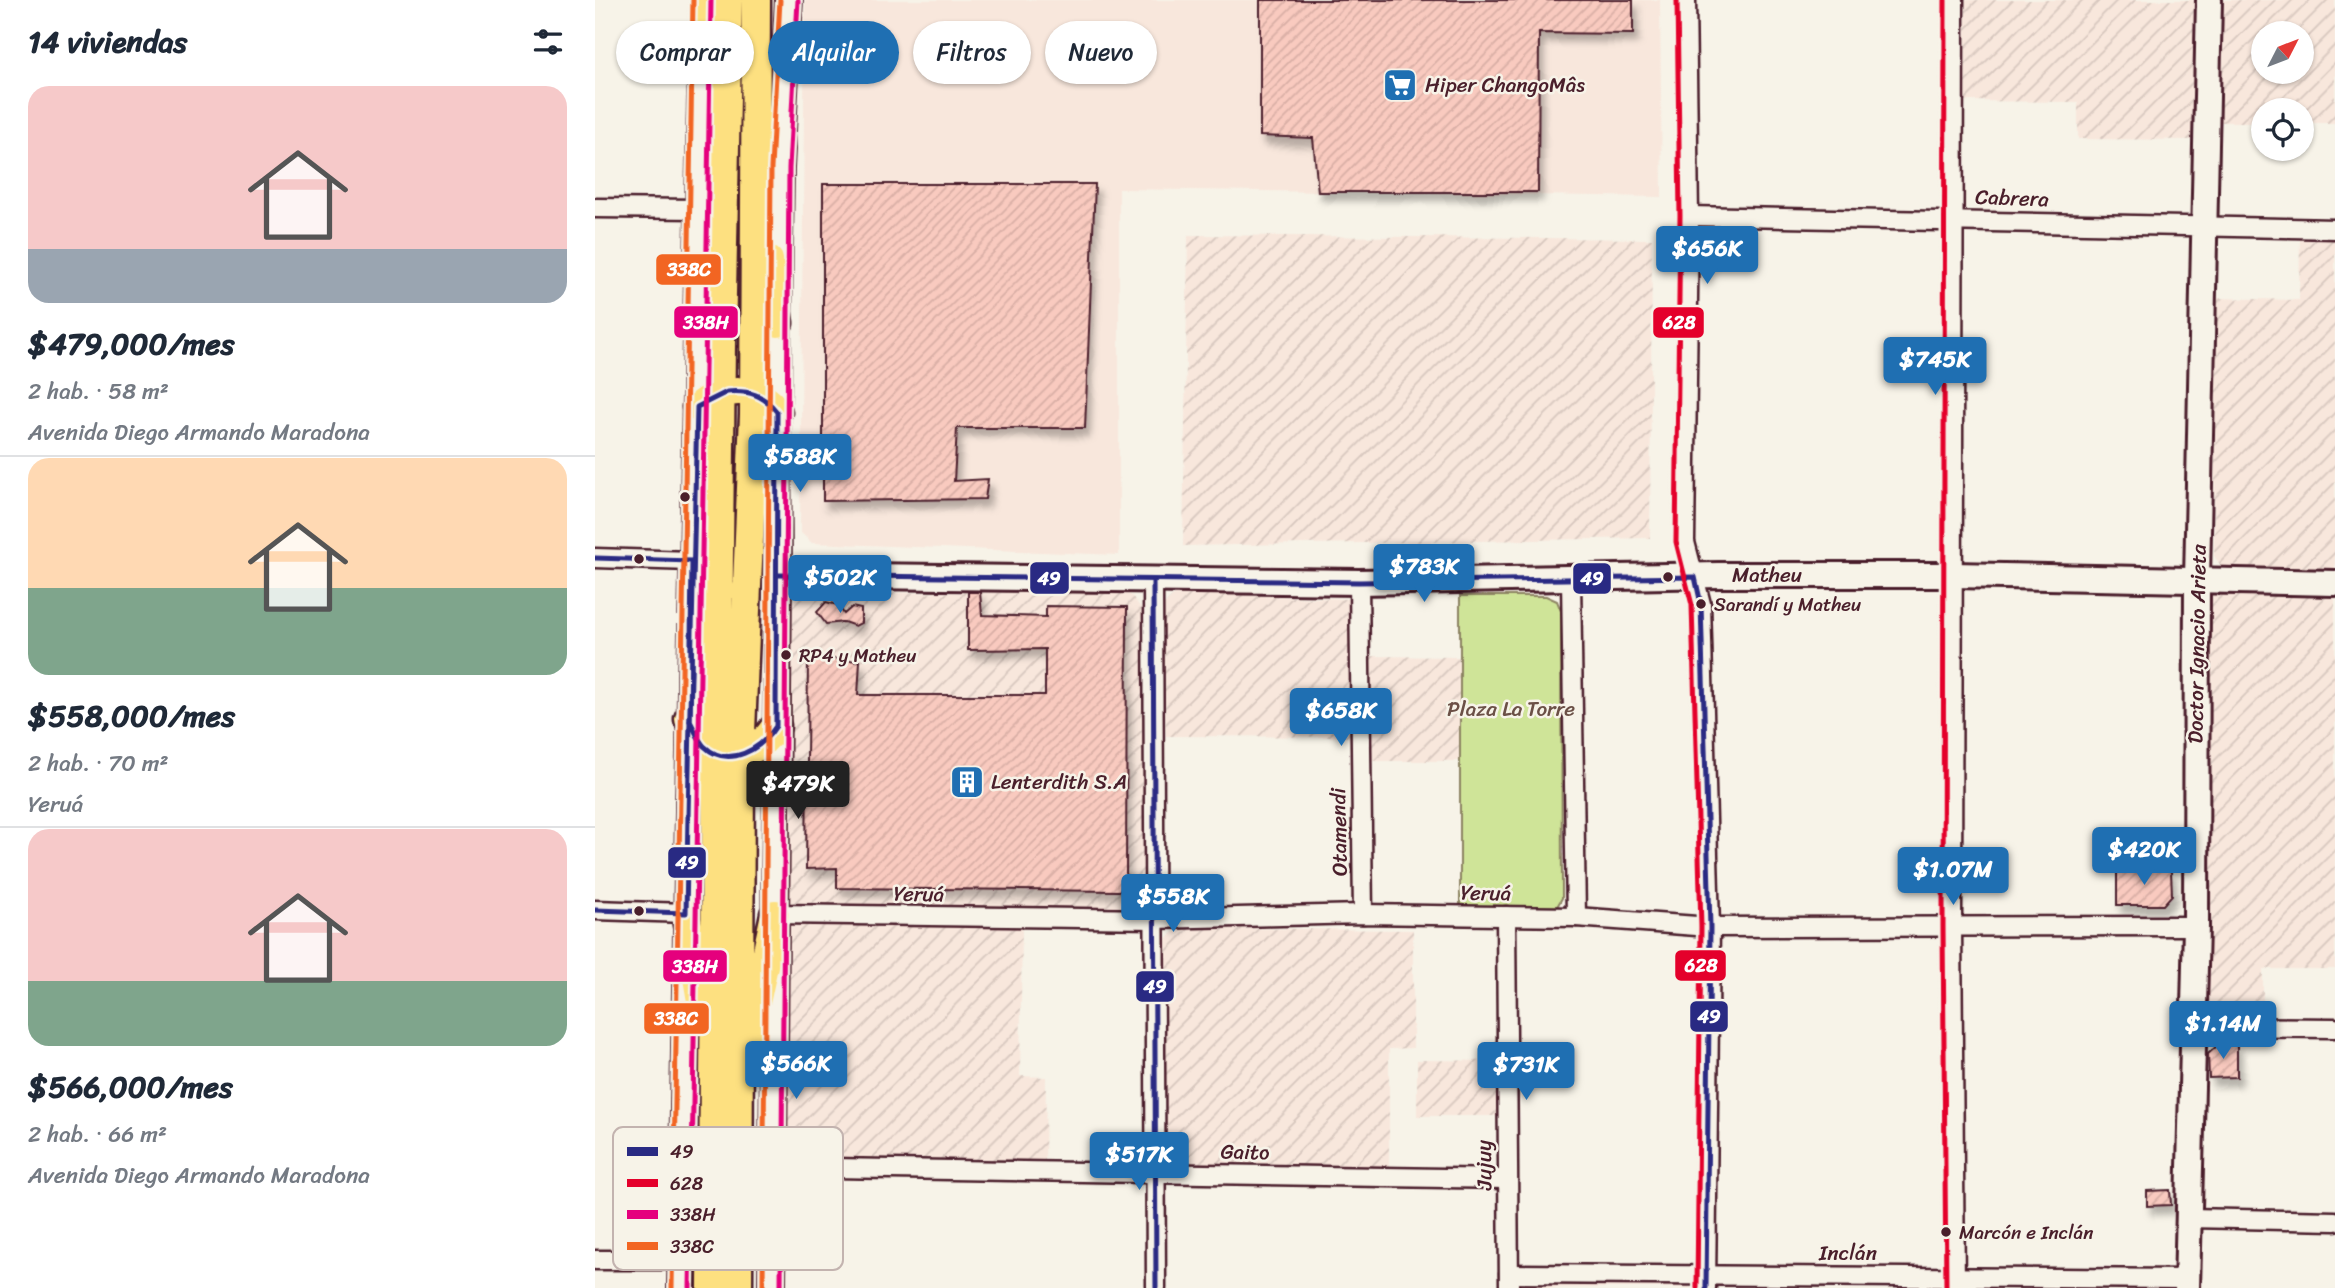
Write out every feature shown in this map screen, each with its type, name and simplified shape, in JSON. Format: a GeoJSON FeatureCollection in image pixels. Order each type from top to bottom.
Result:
{"type":"FeatureCollection","features":[{"type":"Feature","properties":{"kind":"main road"},"geometry":{"type":"LineString","coordinates":[[708,21],[712,0]]}},
{"type":"Feature","properties":{"kind":"main road"},"geometry":{"type":"LineString","coordinates":[[728,0],[722,391],[736,1127]]}},
{"type":"Feature","properties":{"kind":"main road"},"geometry":{"type":"LineString","coordinates":[[714,1127],[730,755],[754,393],[756,0]]}},
{"type":"Feature","properties":{"kind":"main road"},"geometry":{"type":"LineString","coordinates":[[757,171],[778,323]]}},
{"type":"Feature","properties":{"kind":"main road"},"geometry":{"type":"LineString","coordinates":[[697,407],[707,397],[722,391],[754,393],[770,401],[777,412]]}},
{"type":"Feature","properties":{"kind":"main road"},"geometry":{"type":"LineString","coordinates":[[689,719],[704,746],[730,755],[765,743],[776,726]]}},
{"type":"Feature","properties":{"kind":"main road"},"geometry":{"type":"LineString","coordinates":[[686,913],[714,1076]]}},
{"type":"Feature","properties":{"kind":"main road"},"geometry":{"type":"LineString","coordinates":[[736,1095],[775,914]]}},
{"type":"Feature","properties":{"kind":"main road"},"geometry":{"type":"LineString","coordinates":[[712,1270],[712,1288]]}},
{"type":"Feature","properties":{"kind":"main road"},"geometry":{"type":"LineString","coordinates":[[738,1270],[738,1288]]}},
{"type":"Feature","properties":{"kind":"street"},"geometry":{"type":"LineString","coordinates":[[702,0],[702,21]]}},
{"type":"Feature","properties":{"kind":"street"},"geometry":{"type":"LineString","coordinates":[[772,1127],[779,575],[777,412],[780,168],[789,0]]}},
{"type":"Feature","properties":{"kind":"street"},"geometry":{"type":"LineString","coordinates":[[1686,0],[1689,216],[1685,541],[1701,604],[1710,928],[1706,1282]]}},
{"type":"Feature","properties":{"kind":"street"},"geometry":{"type":"LineString","coordinates":[[1955,0],[1952,926],[1955,1282]]}},
{"type":"Feature","properties":{"kind":"street","name":"Doctor Ignacio Arieta"},"geometry":{"type":"LineString","coordinates":[[2187,1283],[2196,926],[2197,580],[2209,0]]}},
{"type":"Feature","properties":{"kind":"street"},"geometry":{"type":"LineString","coordinates":[[683,1127],[701,84]]}},
{"type":"Feature","properties":{"kind":"street"},"geometry":{"type":"LineString","coordinates":[[595,208],[699,209]]}},
{"type":"Feature","properties":{"kind":"street","name":"Cabrera"},"geometry":{"type":"LineString","coordinates":[[1689,216],[2335,229]]}},
{"type":"Feature","properties":{"kind":"street"},"geometry":{"type":"LineString","coordinates":[[595,558],[692,561]]}},
{"type":"Feature","properties":{"kind":"street","name":"Matheu"},"geometry":{"type":"LineString","coordinates":[[779,575],[1359,582],[1953,575],[2335,583]]}},
{"type":"Feature","properties":{"kind":"street"},"geometry":{"type":"LineString","coordinates":[[1571,578],[1576,918]]}},
{"type":"Feature","properties":{"kind":"street"},"geometry":{"type":"LineString","coordinates":[[1153,580],[1156,1288]]}},
{"type":"Feature","properties":{"kind":"street","name":"Otamendi"},"geometry":{"type":"LineString","coordinates":[[1359,582],[1363,914]]}},
{"type":"Feature","properties":{"kind":"street"},"geometry":{"type":"LineString","coordinates":[[595,910],[686,913]]}},
{"type":"Feature","properties":{"kind":"street","name":"Yeruá"},"geometry":{"type":"LineString","coordinates":[[775,914],[1154,919],[1363,914],[1506,916],[1576,918],[1710,928],[2196,926]]}},
{"type":"Feature","properties":{"kind":"street","name":"Jujuy"},"geometry":{"type":"LineString","coordinates":[[1506,916],[1506,1180],[1509,1281]]}},
{"type":"Feature","properties":{"kind":"street"},"geometry":{"type":"LineString","coordinates":[[2192,1027],[2335,1028]]}},
{"type":"Feature","properties":{"kind":"street","name":"Gaito"},"geometry":{"type":"LineString","coordinates":[[843,1168],[1506,1180]]}},
{"type":"Feature","properties":{"kind":"street"},"geometry":{"type":"LineString","coordinates":[[2189,1218],[2335,1221]]}},
{"type":"Feature","properties":{"kind":"street"},"geometry":{"type":"LineString","coordinates":[[595,1260],[613,1260]]}},
{"type":"Feature","properties":{"kind":"street"},"geometry":{"type":"LineString","coordinates":[[681,1270],[681,1288]]}},
{"type":"Feature","properties":{"kind":"street"},"geometry":{"type":"LineString","coordinates":[[772,1270],[772,1288]]}},
{"type":"Feature","properties":{"kind":"street","name":"Inclán"},"geometry":{"type":"LineString","coordinates":[[1509,1281],[2187,1283]]}},
{"type":"Feature","properties":{"kind":"shaded area"},"geometry":{"type":"Polygon","coordinates":[[[805,0],[1660,0],[1662,197],[1119,189],[1119,555],[812,543],[800,532],[804,84],[899,84],[899,21],[805,21],[805,0]]]}},
{"type":"Feature","properties":{"kind":"shaded area"},"geometry":{"type":"Polygon","coordinates":[[[1966,0],[2200,0],[2199,140],[2078,139],[2078,102],[1965,101],[1966,0]]]}},
{"type":"Feature","properties":{"kind":"shaded area"},"geometry":{"type":"Polygon","coordinates":[[[2218,0],[2335,0],[2335,123],[2314,123],[2314,98],[2251,98],[2251,122],[2217,122],[2218,0]]]}},
{"type":"Feature","properties":{"kind":"shaded area"},"geometry":{"type":"Polygon","coordinates":[[[1188,235],[1652,239],[1650,538],[1183,546],[1188,235]]]}},
{"type":"Feature","properties":{"kind":"shaded area"},"geometry":{"type":"Polygon","coordinates":[[[2300,235],[2335,236],[2335,576],[2223,569],[2214,556],[2216,298],[2299,300],[2300,235]]]}},
{"type":"Feature","properties":{"kind":"shaded area"},"geometry":{"type":"Polygon","coordinates":[[[2214,591],[2335,593],[2335,969],[2263,969],[2263,1024],[2206,1021],[2197,1010],[2208,598],[2214,591]]]}},
{"type":"Feature","properties":{"kind":"shaded area","name":"Lenterdith S.A"},"geometry":{"type":"Polygon","coordinates":[[[1124,592],[1132,596],[1144,612],[1144,896],[1139,905],[1128,908],[803,909],[789,901],[786,888],[791,606],[795,597],[804,593],[1124,592]]]}},
{"type":"Feature","properties":{"kind":"shaded area"},"geometry":{"type":"Polygon","coordinates":[[[1176,593],[1350,599],[1353,604],[1354,737],[1166,736],[1163,612],[1165,604],[1176,593]]]}},
{"type":"Feature","properties":{"kind":"shaded area"},"geometry":{"type":"Polygon","coordinates":[[[1371,656],[1460,657],[1460,761],[1370,761],[1371,656]]]}},
{"type":"Feature","properties":{"kind":"shaded area"},"geometry":{"type":"Polygon","coordinates":[[[791,925],[1022,928],[1020,1076],[1046,1077],[1045,1164],[843,1162],[843,1127],[783,1127],[787,929],[791,925]]]}},
{"type":"Feature","properties":{"kind":"shaded area"},"geometry":{"type":"Polygon","coordinates":[[[1185,928],[1413,930],[1413,1048],[1389,1049],[1389,1169],[1179,1167],[1167,1160],[1163,1151],[1165,939],[1173,932],[1185,928]]]}},
{"type":"Feature","properties":{"kind":"shaded area"},"geometry":{"type":"Polygon","coordinates":[[[1417,1060],[1502,1061],[1502,1116],[1417,1116],[1417,1060]]]}},
{"type":"Feature","properties":{"kind":"shaded area"},"geometry":{"type":"Polygon","coordinates":[[[1532,1284],[1683,1284],[1691,1288],[1525,1288],[1532,1284]]]}},
{"type":"Feature","properties":{"kind":"green space"},"geometry":{"type":"Polygon","coordinates":[[[738,0],[743,0],[743,21],[738,21],[738,0]]]}},
{"type":"Feature","properties":{"kind":"green space"},"geometry":{"type":"Polygon","coordinates":[[[738,84],[742,84],[740,359],[737,368],[738,84]]]}},
{"type":"Feature","properties":{"kind":"green space","name":"Plaza La Torre"},"geometry":{"type":"Polygon","coordinates":[[[1460,596],[1546,596],[1557,601],[1561,611],[1562,898],[1555,910],[1460,909],[1460,596]]]}},
{"type":"Feature","properties":{"kind":"building","name":"Hiper ChangoMâs"},"geometry":{"type":"Polygon","coordinates":[[[1260,0],[1633,0],[1633,34],[1539,33],[1538,192],[1318,192],[1313,138],[1260,136],[1260,0]]]}},
{"type":"Feature","properties":{"kind":"building"},"geometry":{"type":"Polygon","coordinates":[[[823,184],[1095,184],[1085,428],[957,428],[954,481],[988,479],[985,499],[823,501],[823,184]]]}},
{"type":"Feature","properties":{"kind":"building","name":"Lenterdith S.A"},"geometry":{"type":"Polygon","coordinates":[[[968,592],[980,592],[982,615],[1046,617],[1046,606],[1127,607],[1126,882],[1119,891],[837,888],[837,868],[806,869],[808,657],[860,661],[858,695],[1045,695],[1045,649],[968,650],[968,592]]]}},
{"type":"Feature","properties":{"kind":"building"},"geometry":{"type":"Polygon","coordinates":[[[826,602],[838,605],[844,614],[852,607],[861,609],[861,623],[855,626],[844,622],[826,624],[817,612],[826,602]]]}},
{"type":"Feature","properties":{"kind":"building"},"geometry":{"type":"Polygon","coordinates":[[[2117,870],[2171,870],[2172,895],[2163,905],[2117,905],[2117,870]]]}},
{"type":"Feature","properties":{"kind":"building"},"geometry":{"type":"Polygon","coordinates":[[[2219,1044],[2237,1044],[2237,1077],[2209,1078],[2208,1054],[2219,1044]]]}},
{"type":"Feature","properties":{"kind":"building"},"geometry":{"type":"Polygon","coordinates":[[[2170,1190],[2171,1205],[2147,1206],[2147,1191],[2170,1190]]]}},
{"type":"Feature","properties":{"kind":"transit line","name":"338C"},"geometry":{"type":"LineString","coordinates":[[675,1127],[693,0]]}},
{"type":"Feature","properties":{"kind":"transit line","name":"338H"},"geometry":{"type":"LineString","coordinates":[[693,1127],[711,0]]}},
{"type":"Feature","properties":{"kind":"transit line","name":"338C"},"geometry":{"type":"LineString","coordinates":[[764,1127],[771,168],[780,0]]}},
{"type":"Feature","properties":{"kind":"transit line","name":"338H"},"geometry":{"type":"LineString","coordinates":[[782,1127],[789,168],[798,0]]}},
{"type":"Feature","properties":{"kind":"transit line","name":"628"},"geometry":{"type":"LineString","coordinates":[[1677,0],[1680,216],[1676,542],[1692,605],[1701,927],[1697,1288]]}},
{"type":"Feature","properties":{"kind":"transit line","name":"628"},"geometry":{"type":"LineString","coordinates":[[1945,0],[1943,926],[1946,1288]]}},
{"type":"Feature","properties":{"kind":"transit line","name":"49"},"geometry":{"type":"LineString","coordinates":[[727,392],[755,395],[767,401],[777,412],[776,726],[754,748],[734,756],[714,753],[704,746],[690,721],[697,407],[727,392]]}},
{"type":"Feature","properties":{"kind":"transit line","name":"49"},"geometry":{"type":"LineString","coordinates":[[595,558],[692,561]]}},
{"type":"Feature","properties":{"kind":"transit line","name":"49"},"geometry":{"type":"LineString","coordinates":[[690,721],[692,561]]}},
{"type":"Feature","properties":{"kind":"transit line","name":"49"},"geometry":{"type":"LineString","coordinates":[[778,575],[1359,582],[1695,577],[1701,604],[1710,927],[1706,1288]]}},
{"type":"Feature","properties":{"kind":"transit line","name":"49"},"geometry":{"type":"LineString","coordinates":[[1153,580],[1156,1288]]}},
{"type":"Feature","properties":{"kind":"transit line","name":"49"},"geometry":{"type":"LineString","coordinates":[[595,910],[686,913],[690,721]]}},
{"type":"Feature","properties":{"kind":"transit line","name":"338C"},"geometry":{"type":"LineString","coordinates":[[672,1270],[672,1288]]}},
{"type":"Feature","properties":{"kind":"transit line","name":"338H"},"geometry":{"type":"LineString","coordinates":[[690,1270],[690,1288]]}},
{"type":"Feature","properties":{"kind":"transit line","name":"338C"},"geometry":{"type":"LineString","coordinates":[[763,1270],[763,1288]]}},
{"type":"Feature","properties":{"kind":"transit line","name":"338H"},"geometry":{"type":"LineString","coordinates":[[781,1270],[781,1288]]}},
{"type":"Feature","properties":{"kind":"place","name":"Hiper ChangoMâs"},"geometry":{"type":"Point","coordinates":[1400,85]}},
{"type":"Feature","properties":{"kind":"place","name":"Sarandí y Matheu"},"geometry":{"type":"Point","coordinates":[1701,604]}},
{"type":"Feature","properties":{"kind":"place","name":"RP4 y Matheu"},"geometry":{"type":"Point","coordinates":[786,655]}},
{"type":"Feature","properties":{"kind":"place","name":"Lenterdith S.A"},"geometry":{"type":"Point","coordinates":[967,782]}},
{"type":"Feature","properties":{"kind":"place","name":"Marcón e Inclán"},"geometry":{"type":"Point","coordinates":[1946,1232]}}]}
